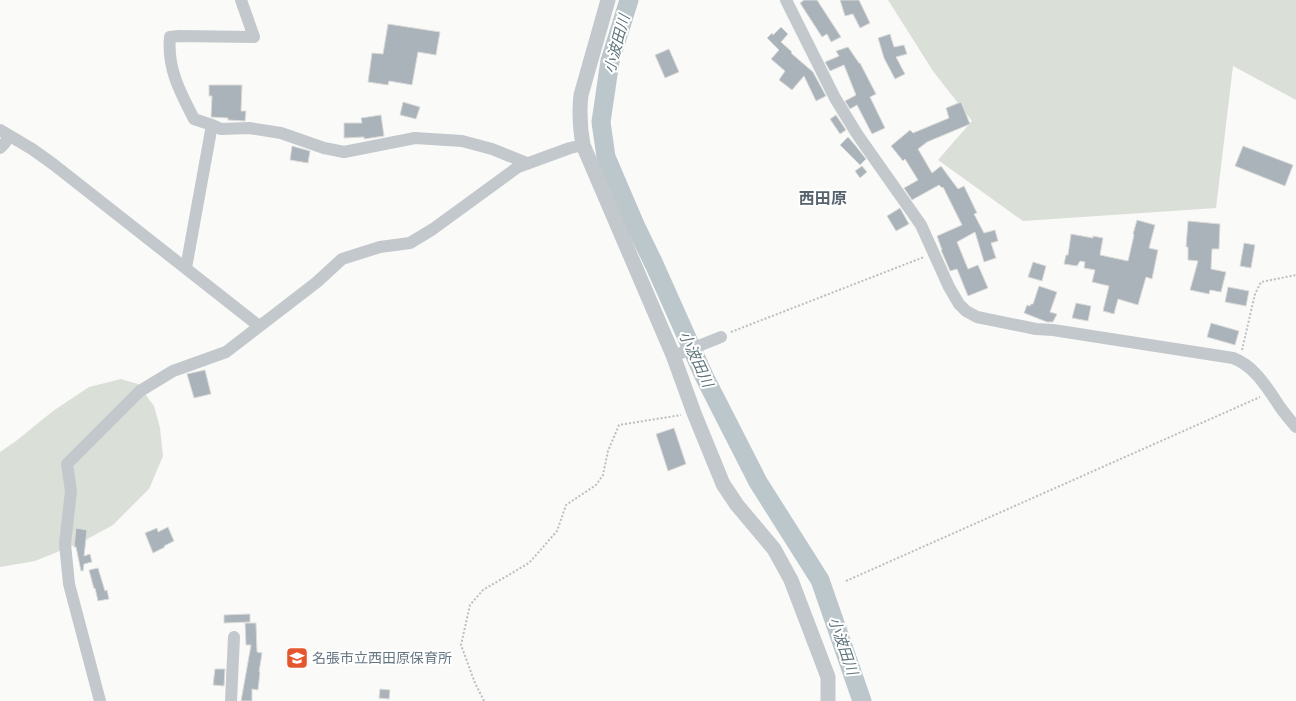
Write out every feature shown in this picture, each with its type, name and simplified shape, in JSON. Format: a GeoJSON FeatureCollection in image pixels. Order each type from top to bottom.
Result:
{"type":"FeatureCollection","features":[{"type":"Feature","properties":{"kind":"street"},"geometry":{"type":"LineString","coordinates":[[242,0],[254,38],[170,37],[170,60],[178,88],[194,119],[221,129],[250,128],[281,133],[324,148],[344,152],[416,138],[462,141],[527,163]]}},
{"type":"Feature","properties":{"kind":"street"},"geometry":{"type":"LineString","coordinates":[[608,0],[581,95],[580,126],[583,145],[677,354],[694,412],[723,484],[737,505],[774,549],[791,580],[828,677],[828,701]]}},
{"type":"Feature","properties":{"kind":"street"},"geometry":{"type":"LineString","coordinates":[[786,0],[835,98],[857,134],[921,226],[954,296],[966,311],[977,317],[1036,329],[1053,330],[1240,360],[1252,369],[1263,382],[1296,427]]}},
{"type":"Feature","properties":{"kind":"street"},"geometry":{"type":"LineString","coordinates":[[186,268],[212,125]]}},
{"type":"Feature","properties":{"kind":"street"},"geometry":{"type":"LineString","coordinates":[[0,148],[4,144],[5,133],[41,155],[259,326]]}},
{"type":"Feature","properties":{"kind":"street"},"geometry":{"type":"LineString","coordinates":[[100,701],[69,584],[65,544],[71,491],[67,464],[140,391],[173,371],[226,352],[317,282],[342,259],[380,247],[410,243],[433,229],[527,163],[583,145]]}},
{"type":"Feature","properties":{"kind":"street"},"geometry":{"type":"LineString","coordinates":[[677,354],[721,337]]}},
{"type":"Feature","properties":{"kind":"street"},"geometry":{"type":"LineString","coordinates":[[231,701],[234,637]]}},
{"type":"Feature","properties":{"kind":"path"},"geometry":{"type":"LineString","coordinates":[[721,337],[934,253]]}},
{"type":"Feature","properties":{"kind":"path"},"geometry":{"type":"LineString","coordinates":[[1240,360],[1255,294],[1261,282],[1296,275]]}},
{"type":"Feature","properties":{"kind":"path"},"geometry":{"type":"LineString","coordinates":[[846,580],[1270,392]]}},
{"type":"Feature","properties":{"kind":"path"},"geometry":{"type":"LineString","coordinates":[[484,701],[475,683],[461,645],[470,605],[483,590],[528,563],[557,531],[566,505],[596,485],[603,475],[608,451],[619,425],[694,412]]}},
{"type":"Feature","properties":{"kind":"shaded area"},"geometry":{"type":"Polygon","coordinates":[[[888,0],[1296,0],[1296,100],[1233,66],[1216,208],[1023,221],[938,160],[972,121],[933,71],[888,0]]]}},
{"type":"Feature","properties":{"kind":"shaded area"},"geometry":{"type":"Polygon","coordinates":[[[121,379],[138,384],[154,406],[160,428],[163,456],[149,489],[113,525],[82,542],[35,561],[0,567],[0,452],[53,411],[89,387],[121,379]]]}},
{"type":"Feature","properties":{"kind":"building"},"geometry":{"type":"Polygon","coordinates":[[[804,0],[817,0],[841,37],[831,42],[827,34],[822,37],[800,3],[804,0]]]}},
{"type":"Feature","properties":{"kind":"building"},"geometry":{"type":"Polygon","coordinates":[[[840,0],[859,0],[870,23],[860,28],[853,14],[845,16],[840,0]]]}},
{"type":"Feature","properties":{"kind":"building"},"geometry":{"type":"Polygon","coordinates":[[[388,24],[440,32],[436,55],[418,52],[412,85],[389,81],[388,85],[368,82],[372,53],[383,54],[388,24]]]}},
{"type":"Feature","properties":{"kind":"building"},"geometry":{"type":"Polygon","coordinates":[[[781,27],[788,34],[781,42],[813,72],[826,96],[816,101],[804,76],[792,90],[779,80],[785,71],[771,59],[779,50],[767,38],[772,33],[773,35],[781,27]]]}},
{"type":"Feature","properties":{"kind":"building"},"geometry":{"type":"Polygon","coordinates":[[[890,34],[894,47],[904,45],[907,54],[896,57],[905,74],[895,79],[884,58],[878,38],[890,34]]]}},
{"type":"Feature","properties":{"kind":"building"},"geometry":{"type":"Polygon","coordinates":[[[848,47],[860,63],[876,94],[870,97],[885,128],[872,134],[857,105],[850,109],[845,101],[856,95],[844,65],[830,71],[825,62],[839,56],[836,51],[848,47]]]}},
{"type":"Feature","properties":{"kind":"building"},"geometry":{"type":"Polygon","coordinates":[[[669,49],[679,72],[665,78],[655,55],[669,49]]]}},
{"type":"Feature","properties":{"kind":"building"},"geometry":{"type":"Polygon","coordinates":[[[209,85],[242,85],[241,111],[246,111],[245,121],[211,117],[212,96],[209,96],[209,85]]]}},
{"type":"Feature","properties":{"kind":"building"},"geometry":{"type":"Polygon","coordinates":[[[403,102],[420,107],[416,119],[400,115],[403,102]]]}},
{"type":"Feature","properties":{"kind":"building"},"geometry":{"type":"Polygon","coordinates":[[[961,102],[970,124],[927,142],[918,149],[932,173],[941,166],[958,189],[964,186],[977,213],[974,214],[984,233],[995,230],[998,241],[991,243],[996,258],[984,262],[975,232],[957,242],[968,269],[978,265],[988,288],[968,296],[957,269],[950,271],[937,236],[962,225],[943,187],[942,188],[939,185],[912,200],[904,188],[918,180],[905,159],[903,161],[891,146],[910,130],[913,133],[949,118],[946,108],[961,102]]]}},
{"type":"Feature","properties":{"kind":"building"},"geometry":{"type":"Polygon","coordinates":[[[381,115],[384,136],[364,139],[364,137],[344,138],[344,123],[362,123],[361,118],[381,115]]]}},
{"type":"Feature","properties":{"kind":"building"},"geometry":{"type":"Polygon","coordinates":[[[836,115],[846,130],[840,134],[830,119],[836,115]]]}},
{"type":"Feature","properties":{"kind":"building"},"geometry":{"type":"Polygon","coordinates":[[[848,137],[866,159],[860,165],[840,145],[848,137]]]}},
{"type":"Feature","properties":{"kind":"building"},"geometry":{"type":"Polygon","coordinates":[[[292,146],[310,151],[308,163],[290,160],[292,146]]]}},
{"type":"Feature","properties":{"kind":"building"},"geometry":{"type":"Polygon","coordinates":[[[1243,146],[1293,165],[1285,186],[1235,166],[1243,146]]]}},
{"type":"Feature","properties":{"kind":"building"},"geometry":{"type":"Polygon","coordinates":[[[862,166],[867,172],[860,178],[855,171],[862,166]]]}},
{"type":"Feature","properties":{"kind":"building"},"geometry":{"type":"Polygon","coordinates":[[[900,208],[909,224],[896,231],[887,216],[900,208]]]}},
{"type":"Feature","properties":{"kind":"building"},"geometry":{"type":"Polygon","coordinates":[[[1137,220],[1155,225],[1149,248],[1158,250],[1152,279],[1146,277],[1138,305],[1118,299],[1114,314],[1103,311],[1109,286],[1092,282],[1095,270],[1084,268],[1085,262],[1080,261],[1077,266],[1064,264],[1066,255],[1068,255],[1071,234],[1093,238],[1093,236],[1103,238],[1100,255],[1128,261],[1137,220]]]}},
{"type":"Feature","properties":{"kind":"building"},"geometry":{"type":"Polygon","coordinates":[[[1188,221],[1220,224],[1219,249],[1212,249],[1211,269],[1226,272],[1221,292],[1210,290],[1209,294],[1190,290],[1198,261],[1188,260],[1188,247],[1186,247],[1188,221]]]}},
{"type":"Feature","properties":{"kind":"building"},"geometry":{"type":"Polygon","coordinates":[[[1244,243],[1255,245],[1251,268],[1240,266],[1244,243]]]}},
{"type":"Feature","properties":{"kind":"building"},"geometry":{"type":"Polygon","coordinates":[[[1033,262],[1046,266],[1042,281],[1028,277],[1033,262]]]}},
{"type":"Feature","properties":{"kind":"building"},"geometry":{"type":"Polygon","coordinates":[[[1039,286],[1057,292],[1050,312],[1057,314],[1053,322],[1047,322],[1024,313],[1027,305],[1030,306],[1033,304],[1039,286]]]}},
{"type":"Feature","properties":{"kind":"building"},"geometry":{"type":"Polygon","coordinates":[[[1228,287],[1249,291],[1246,306],[1225,302],[1228,287]]]}},
{"type":"Feature","properties":{"kind":"building"},"geometry":{"type":"Polygon","coordinates":[[[1076,303],[1091,306],[1088,321],[1072,318],[1076,303]]]}},
{"type":"Feature","properties":{"kind":"building"},"geometry":{"type":"Polygon","coordinates":[[[1211,323],[1239,331],[1235,345],[1207,337],[1211,323]]]}},
{"type":"Feature","properties":{"kind":"building"},"geometry":{"type":"Polygon","coordinates":[[[205,370],[211,394],[194,398],[187,374],[205,370]]]}},
{"type":"Feature","properties":{"kind":"building"},"geometry":{"type":"Polygon","coordinates":[[[674,428],[686,464],[668,471],[656,434],[674,428]]]}},
{"type":"Feature","properties":{"kind":"building"},"geometry":{"type":"Polygon","coordinates":[[[168,527],[174,541],[153,553],[145,533],[157,528],[158,532],[168,527]]]}},
{"type":"Feature","properties":{"kind":"building"},"geometry":{"type":"Polygon","coordinates":[[[76,528],[87,530],[84,556],[90,554],[92,562],[84,564],[83,571],[81,571],[76,547],[74,547],[76,528]]]}},
{"type":"Feature","properties":{"kind":"building"},"geometry":{"type":"Polygon","coordinates":[[[98,568],[109,599],[98,601],[89,570],[98,568]]]}},
{"type":"Feature","properties":{"kind":"building"},"geometry":{"type":"Polygon","coordinates":[[[250,614],[250,622],[224,623],[224,615],[250,614]]]}},
{"type":"Feature","properties":{"kind":"building"},"geometry":{"type":"Polygon","coordinates":[[[245,623],[256,623],[257,652],[262,653],[258,690],[252,689],[252,701],[241,701],[251,645],[246,645],[245,623]]]}},
{"type":"Feature","properties":{"kind":"building"},"geometry":{"type":"Polygon","coordinates":[[[215,669],[225,669],[224,686],[213,685],[215,669]]]}},
{"type":"Feature","properties":{"kind":"building"},"geometry":{"type":"Polygon","coordinates":[[[380,689],[390,690],[389,699],[379,698],[380,689]]]}},
{"type":"Feature","properties":{"kind":"waterway","name":"小波田川"},"geometry":{"type":"LineString","coordinates":[[629,0],[610,61],[601,122],[606,157],[636,227],[704,376],[758,482],[820,580],[862,701]]}},
{"type":"Feature","properties":{"kind":"place","name":"名張市立西田原保育所"},"geometry":{"type":"Point","coordinates":[297,658]}},
{"type":"Feature","properties":{"kind":"district","name":"西田原"},"geometry":{"type":"Point","coordinates":[823,198]}}]}
